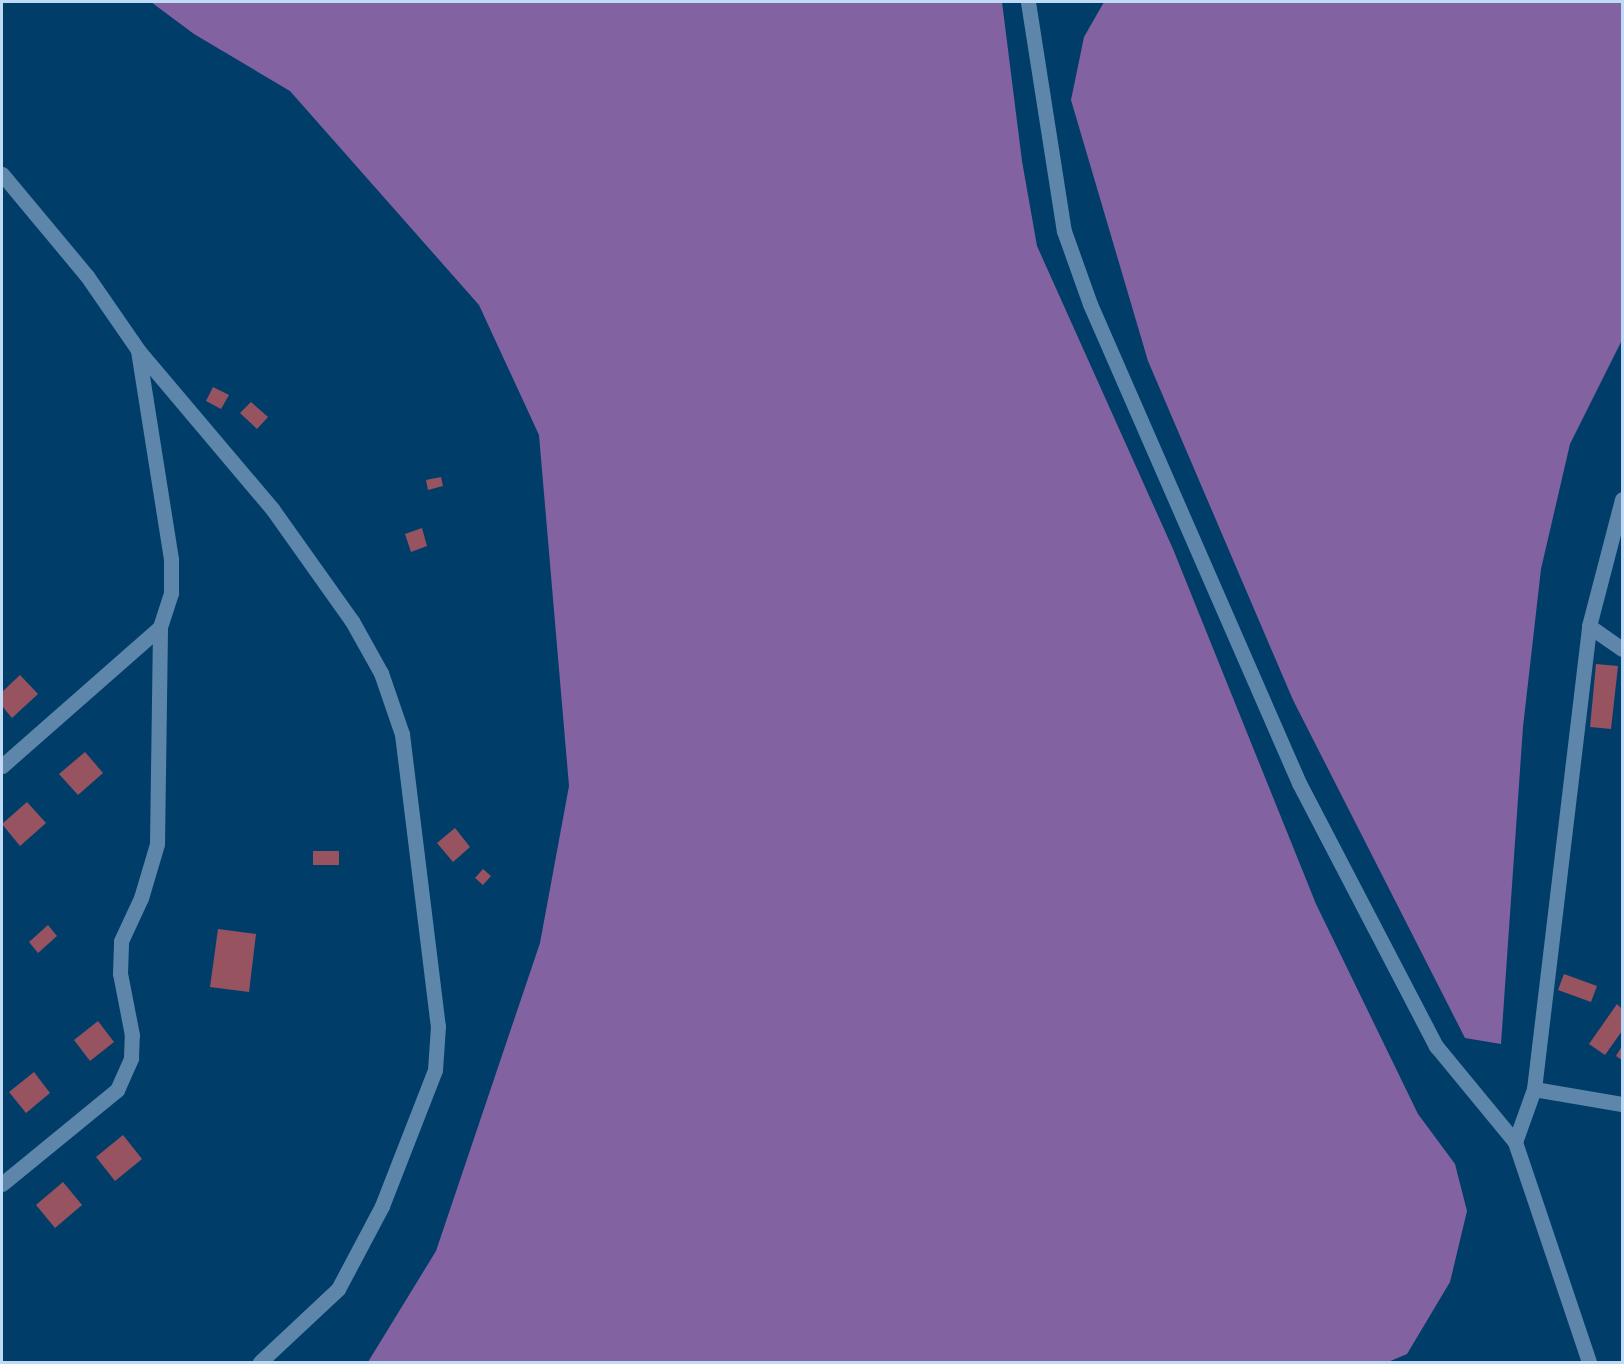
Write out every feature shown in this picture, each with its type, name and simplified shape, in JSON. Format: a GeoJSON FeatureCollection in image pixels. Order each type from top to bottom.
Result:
{"type":"FeatureCollection","features":[{"type":"Feature","properties":{"kind":"street"},"geometry":{"type":"LineString","coordinates":[[1028,2],[1064,231],[1090,304],[1299,783],[1436,1046],[1515,1142],[1589,1362]]}},
{"type":"Feature","properties":{"kind":"street"},"geometry":{"type":"LineString","coordinates":[[2,174],[87,276],[138,350],[273,510],[352,621],[381,673],[402,734],[438,1026],[435,1070],[377,1217],[338,1289],[260,1362]]}},
{"type":"Feature","properties":{"kind":"street"},"geometry":{"type":"LineString","coordinates":[[2,1184],[117,1090],[131,1058],[132,1035],[120,973],[121,941],[141,898],[157,844],[160,627],[171,593],[171,559],[138,350]]}},
{"type":"Feature","properties":{"kind":"street"},"geometry":{"type":"LineString","coordinates":[[1515,1142],[1534,1089],[1588,626],[1623,499]]}},
{"type":"Feature","properties":{"kind":"street"},"geometry":{"type":"LineString","coordinates":[[1588,626],[1623,649]]}},
{"type":"Feature","properties":{"kind":"street"},"geometry":{"type":"LineString","coordinates":[[2,766],[160,627]]}},
{"type":"Feature","properties":{"kind":"street"},"geometry":{"type":"LineString","coordinates":[[1534,1089],[1623,1104]]}},
{"type":"Feature","properties":{"kind":"shaded area"},"geometry":{"type":"Polygon","coordinates":[[[151,2],[1002,2],[1022,161],[1037,246],[1173,549],[1316,904],[1418,1114],[1455,1164],[1467,1211],[1450,1282],[1407,1354],[1388,1362],[368,1362],[436,1251],[540,943],[569,786],[539,435],[479,305],[290,91],[194,34],[151,2]]]}},
{"type":"Feature","properties":{"kind":"shaded area"},"geometry":{"type":"Polygon","coordinates":[[[1104,2],[1622,2],[1622,340],[1570,444],[1541,569],[1523,727],[1501,1044],[1465,1038],[1293,700],[1148,361],[1071,100],[1084,37],[1104,2]]]}},
{"type":"Feature","properties":{"kind":"building"},"geometry":{"type":"Polygon","coordinates":[[[213,387],[229,395],[221,409],[206,401],[213,387]]]}},
{"type":"Feature","properties":{"kind":"building"},"geometry":{"type":"Polygon","coordinates":[[[251,402],[268,417],[257,429],[240,413],[251,402]]]}},
{"type":"Feature","properties":{"kind":"building"},"geometry":{"type":"Polygon","coordinates":[[[441,477],[443,486],[428,490],[426,480],[441,477]]]}},
{"type":"Feature","properties":{"kind":"building"},"geometry":{"type":"Polygon","coordinates":[[[422,528],[427,546],[411,552],[405,534],[422,528]]]}},
{"type":"Feature","properties":{"kind":"building"},"geometry":{"type":"Polygon","coordinates":[[[1596,664],[1618,666],[1611,729],[1590,727],[1596,664]]]}},
{"type":"Feature","properties":{"kind":"building"},"geometry":{"type":"Polygon","coordinates":[[[20,675],[38,694],[12,718],[2,706],[2,692],[20,675]]]}},
{"type":"Feature","properties":{"kind":"building"},"geometry":{"type":"Polygon","coordinates":[[[85,752],[103,773],[78,795],[59,774],[85,752]]]}},
{"type":"Feature","properties":{"kind":"building"},"geometry":{"type":"Polygon","coordinates":[[[27,802],[46,823],[20,846],[2,824],[27,802]]]}},
{"type":"Feature","properties":{"kind":"building"},"geometry":{"type":"Polygon","coordinates":[[[455,828],[470,847],[453,862],[437,843],[455,828]]]}},
{"type":"Feature","properties":{"kind":"building"},"geometry":{"type":"Polygon","coordinates":[[[313,851],[339,851],[339,865],[313,865],[313,851]]]}},
{"type":"Feature","properties":{"kind":"building"},"geometry":{"type":"Polygon","coordinates":[[[483,869],[491,876],[483,885],[475,878],[483,869]]]}},
{"type":"Feature","properties":{"kind":"building"},"geometry":{"type":"Polygon","coordinates":[[[48,925],[57,936],[38,953],[29,942],[48,925]]]}},
{"type":"Feature","properties":{"kind":"building"},"geometry":{"type":"Polygon","coordinates":[[[218,929],[256,934],[249,992],[210,987],[218,929]]]}},
{"type":"Feature","properties":{"kind":"building"},"geometry":{"type":"Polygon","coordinates":[[[1564,974],[1597,986],[1591,1002],[1558,990],[1564,974]]]}},
{"type":"Feature","properties":{"kind":"building"},"geometry":{"type":"Polygon","coordinates":[[[1617,1004],[1622,1009],[1622,1031],[1605,1055],[1589,1044],[1617,1004]]]}},
{"type":"Feature","properties":{"kind":"building"},"geometry":{"type":"Polygon","coordinates":[[[98,1021],[114,1042],[90,1061],[74,1040],[98,1021]]]}},
{"type":"Feature","properties":{"kind":"building"},"geometry":{"type":"Polygon","coordinates":[[[1622,1046],[1622,1060],[1616,1056],[1622,1046]]]}},
{"type":"Feature","properties":{"kind":"building"},"geometry":{"type":"Polygon","coordinates":[[[34,1072],[50,1093],[26,1113],[9,1092],[34,1072]]]}},
{"type":"Feature","properties":{"kind":"building"},"geometry":{"type":"Polygon","coordinates":[[[123,1135],[142,1159],[115,1181],[96,1157],[123,1135]]]}},
{"type":"Feature","properties":{"kind":"building"},"geometry":{"type":"Polygon","coordinates":[[[63,1182],[82,1205],[55,1228],[36,1205],[63,1182]]]}}]}
